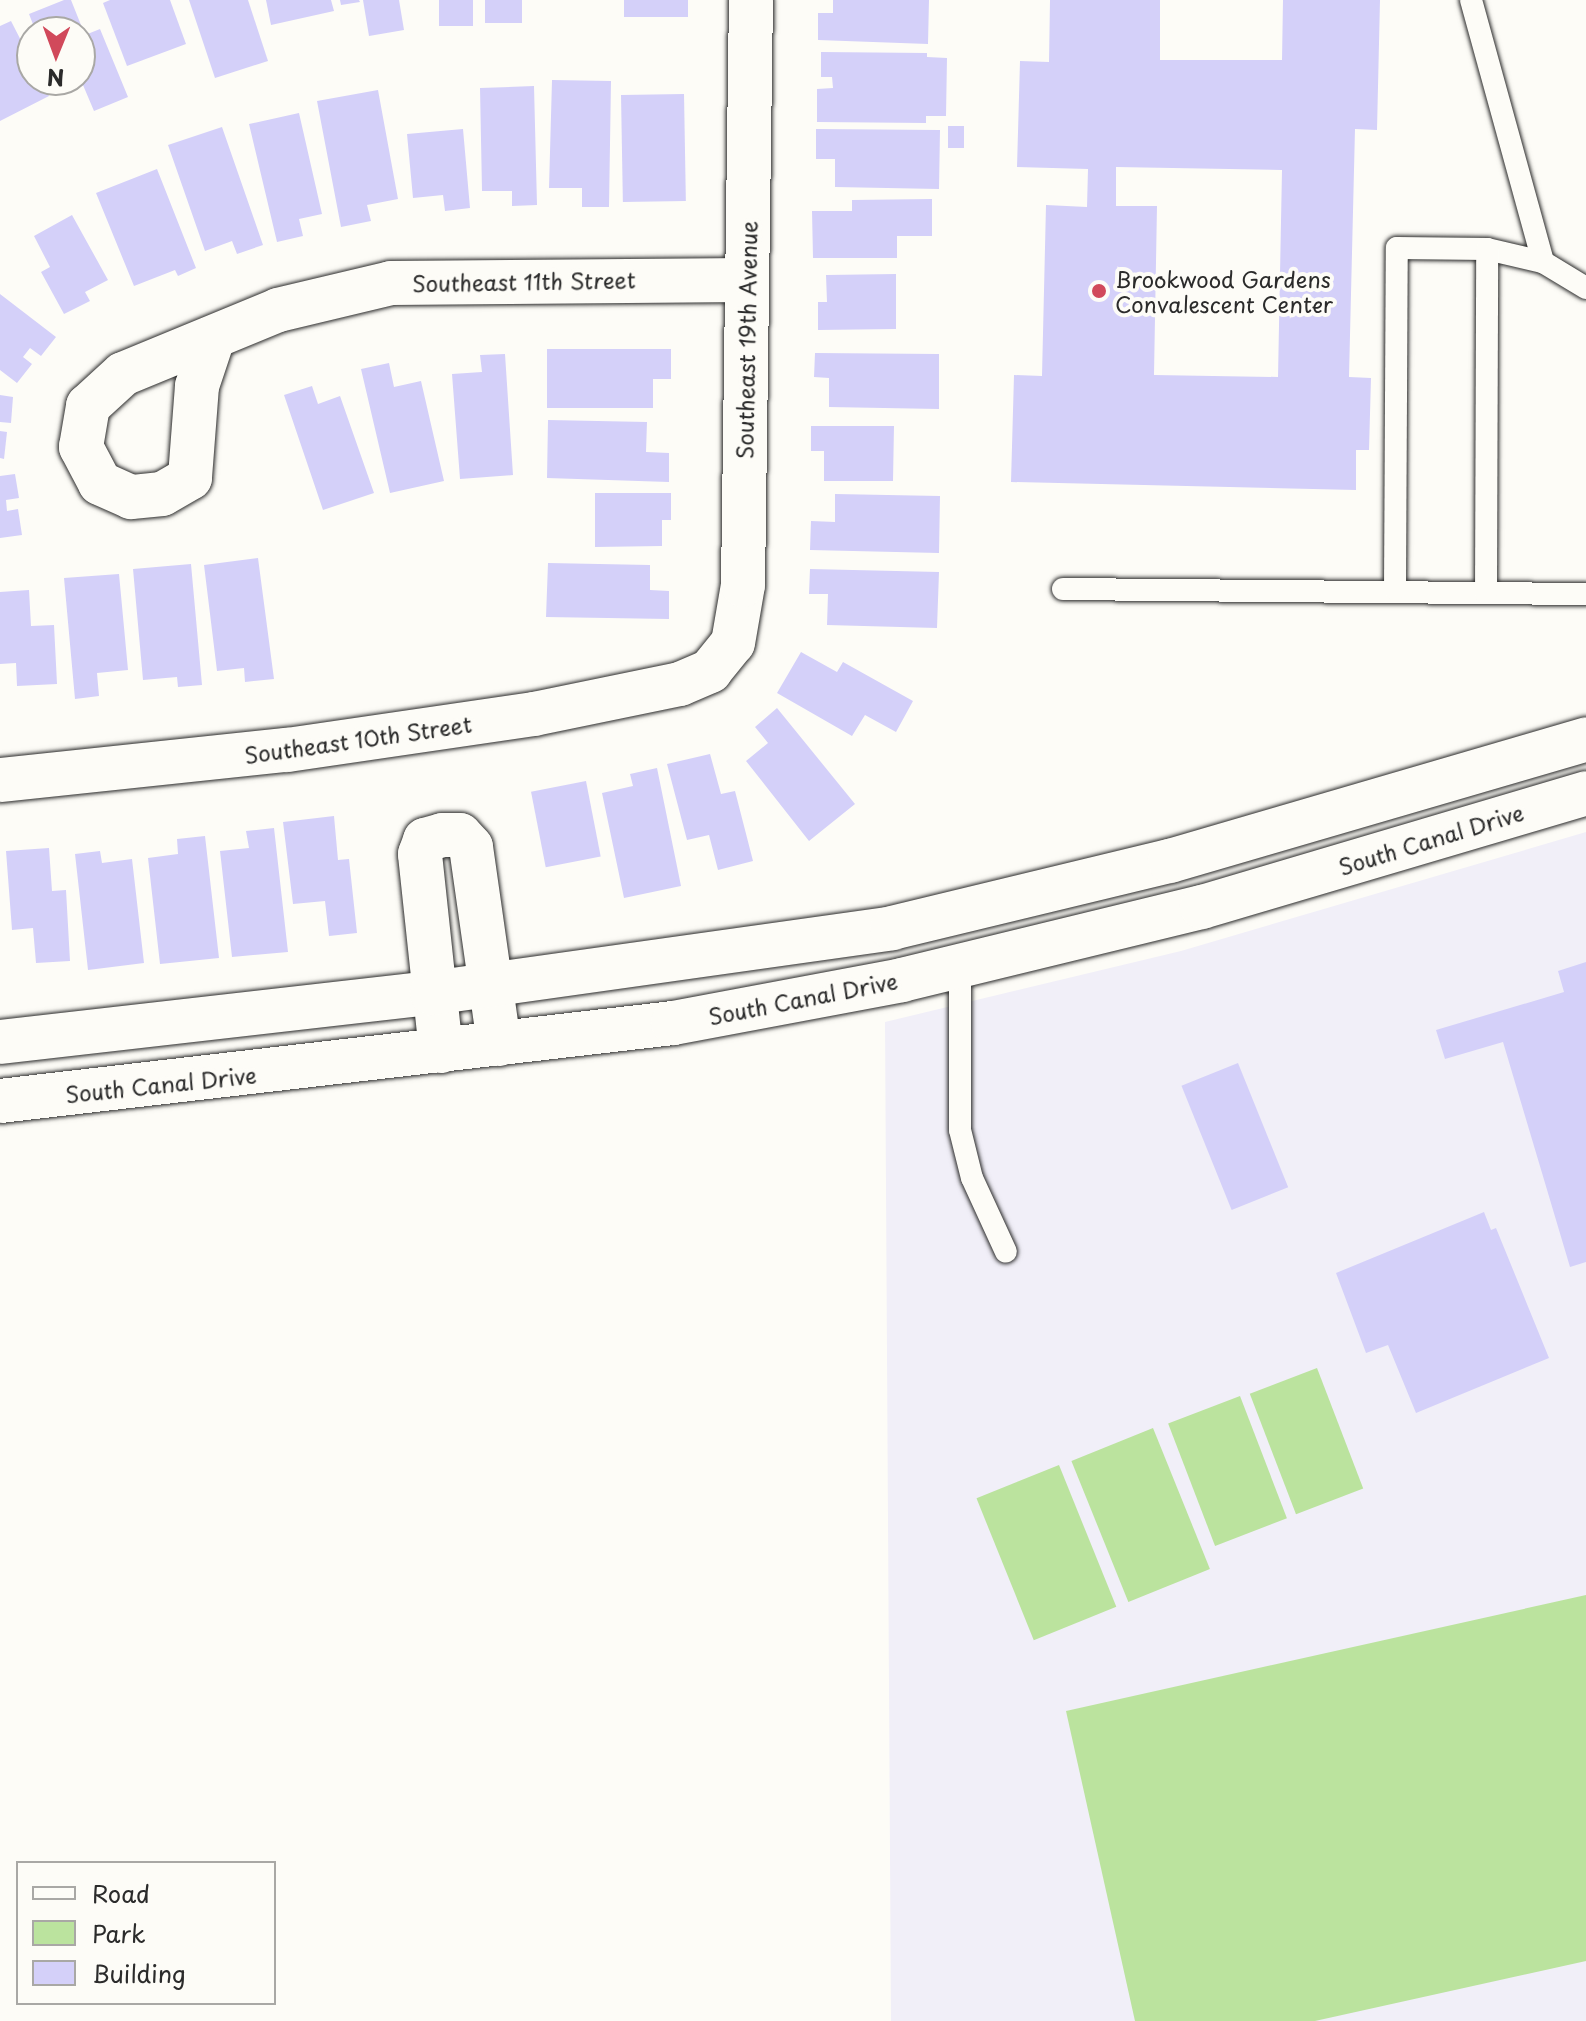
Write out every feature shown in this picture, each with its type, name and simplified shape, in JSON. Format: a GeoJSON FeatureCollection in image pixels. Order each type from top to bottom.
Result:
{"type":"FeatureCollection","features":[{"type":"Feature","properties":{"kind":"street","name":"Southeast 19th Avenue"},"geometry":{"type":"LineString","coordinates":[[710,671],[733,643],[743,585],[751,0]]}},
{"type":"Feature","properties":{"kind":"street","name":"Southeast 11th Street"},"geometry":{"type":"LineString","coordinates":[[213,338],[278,310],[391,283],[747,280]]}},
{"type":"Feature","properties":{"kind":"street","name":"Southeast 10th Street"},"geometry":{"type":"LineString","coordinates":[[0,780],[287,750],[534,714],[680,684],[710,671]]}},
{"type":"Feature","properties":{"kind":"street"},"geometry":{"type":"LineString","coordinates":[[0,1042],[432,993],[831,939],[978,910],[1170,861],[1586,739]]}},
{"type":"Feature","properties":{"kind":"street","name":"South Canal Drive"},"geometry":{"type":"LineString","coordinates":[[0,1101],[673,1023],[960,968],[1202,907],[1586,793]]}},
{"type":"Feature","properties":{"kind":"street"},"geometry":{"type":"LineString","coordinates":[[441,1051],[432,993],[420,854],[425,840],[442,835],[460,835],[471,847],[499,1044]]}},
{"type":"Feature","properties":{"kind":"lane"},"geometry":{"type":"LineString","coordinates":[[1471,0],[1543,262]]}},
{"type":"Feature","properties":{"kind":"lane"},"geometry":{"type":"LineString","coordinates":[[1395,589],[1397,248],[1487,249],[1543,262],[1586,288]]}},
{"type":"Feature","properties":{"kind":"lane"},"geometry":{"type":"LineString","coordinates":[[1486,593],[1487,249]]}},
{"type":"Feature","properties":{"kind":"lane"},"geometry":{"type":"LineString","coordinates":[[1063,589],[1395,589],[1586,594]]}},
{"type":"Feature","properties":{"kind":"lane"},"geometry":{"type":"LineString","coordinates":[[960,968],[960,1130],[972,1178],[1006,1252]]}},
{"type":"Feature","properties":{"kind":"shaded area"},"geometry":{"type":"Polygon","coordinates":[[[1586,832],[1586,2021],[891,2021],[885,1022],[1181,951],[1586,832]]]}},
{"type":"Feature","properties":{"kind":"green space"},"geometry":{"type":"Polygon","coordinates":[[[1317,1368],[1363,1488],[1296,1514],[1250,1394],[1317,1368]]]}},
{"type":"Feature","properties":{"kind":"green space"},"geometry":{"type":"Polygon","coordinates":[[[1240,1396],[1287,1518],[1215,1546],[1168,1424],[1240,1396]]]}},
{"type":"Feature","properties":{"kind":"green space"},"geometry":{"type":"Polygon","coordinates":[[[1153,1428],[1210,1569],[1128,1602],[1071,1461],[1153,1428]]]}},
{"type":"Feature","properties":{"kind":"green space"},"geometry":{"type":"Polygon","coordinates":[[[1059,1465],[1116,1607],[1034,1640],[976,1498],[1059,1465]]]}},
{"type":"Feature","properties":{"kind":"green space"},"geometry":{"type":"Polygon","coordinates":[[[1586,1595],[1586,1961],[1315,2021],[1135,2021],[1066,1711],[1586,1595]]]}},
{"type":"Feature","properties":{"kind":"building"},"geometry":{"type":"Polygon","coordinates":[[[71,0],[77,16],[30,16],[71,0]]]}},
{"type":"Feature","properties":{"kind":"building"},"geometry":{"type":"Polygon","coordinates":[[[110,0],[170,0],[186,44],[127,66],[103,3],[110,0]]]}},
{"type":"Feature","properties":{"kind":"building"},"geometry":{"type":"Polygon","coordinates":[[[189,0],[248,0],[268,61],[215,78],[189,0]]]}},
{"type":"Feature","properties":{"kind":"building"},"geometry":{"type":"Polygon","coordinates":[[[266,0],[331,0],[334,11],[271,25],[266,0]]]}},
{"type":"Feature","properties":{"kind":"building"},"geometry":{"type":"Polygon","coordinates":[[[340,0],[359,0],[360,2],[341,5],[340,0]]]}},
{"type":"Feature","properties":{"kind":"building"},"geometry":{"type":"Polygon","coordinates":[[[363,0],[399,0],[404,30],[369,36],[363,0]]]}},
{"type":"Feature","properties":{"kind":"building"},"geometry":{"type":"Polygon","coordinates":[[[439,0],[473,0],[473,26],[439,26],[439,0]]]}},
{"type":"Feature","properties":{"kind":"building"},"geometry":{"type":"Polygon","coordinates":[[[485,0],[522,0],[522,23],[485,23],[485,0]]]}},
{"type":"Feature","properties":{"kind":"building"},"geometry":{"type":"Polygon","coordinates":[[[624,0],[688,0],[688,17],[624,17],[624,0]]]}},
{"type":"Feature","properties":{"kind":"building"},"geometry":{"type":"Polygon","coordinates":[[[833,0],[929,0],[928,44],[818,40],[818,13],[833,13],[833,0]]]}},
{"type":"Feature","properties":{"kind":"building","name":"Brookwood Gardens Convalescent Center"},"geometry":{"type":"Polygon","coordinates":[[[1050,0],[1160,0],[1160,60],[1282,60],[1283,0],[1380,0],[1377,130],[1355,129],[1349,377],[1371,378],[1369,450],[1356,450],[1356,490],[1011,482],[1014,375],[1042,376],[1046,205],[1087,207],[1088,169],[1017,167],[1020,61],[1049,62],[1050,0]],[[1116,167],[1116,206],[1157,206],[1154,375],[1278,377],[1282,170],[1116,167]]]}},
{"type":"Feature","properties":{"kind":"building"},"geometry":{"type":"Polygon","coordinates":[[[11,21],[16,31],[16,96],[49,96],[0,121],[0,26],[11,21]]]}},
{"type":"Feature","properties":{"kind":"building"},"geometry":{"type":"Polygon","coordinates":[[[100,29],[128,97],[94,111],[88,96],[96,96],[96,31],[100,29]]]}},
{"type":"Feature","properties":{"kind":"building"},"geometry":{"type":"Polygon","coordinates":[[[821,52],[927,53],[927,57],[947,58],[946,116],[926,116],[926,123],[817,122],[817,89],[833,88],[832,77],[821,77],[821,52]]]}},
{"type":"Feature","properties":{"kind":"building"},"geometry":{"type":"Polygon","coordinates":[[[552,80],[611,81],[609,207],[582,207],[582,188],[549,188],[552,80]]]}},
{"type":"Feature","properties":{"kind":"building"},"geometry":{"type":"Polygon","coordinates":[[[534,86],[537,205],[512,206],[512,191],[482,191],[480,88],[534,86]]]}},
{"type":"Feature","properties":{"kind":"building"},"geometry":{"type":"Polygon","coordinates":[[[378,90],[398,199],[367,205],[371,221],[341,227],[317,101],[378,90]]]}},
{"type":"Feature","properties":{"kind":"building"},"geometry":{"type":"Polygon","coordinates":[[[684,94],[686,201],[623,202],[621,95],[684,94]]]}},
{"type":"Feature","properties":{"kind":"building"},"geometry":{"type":"Polygon","coordinates":[[[299,113],[322,214],[299,219],[303,236],[277,242],[249,124],[299,113]]]}},
{"type":"Feature","properties":{"kind":"building"},"geometry":{"type":"Polygon","coordinates":[[[948,126],[964,126],[964,148],[948,148],[948,126]]]}},
{"type":"Feature","properties":{"kind":"building"},"geometry":{"type":"Polygon","coordinates":[[[222,127],[263,245],[237,254],[232,241],[205,251],[168,145],[222,127]]]}},
{"type":"Feature","properties":{"kind":"building"},"geometry":{"type":"Polygon","coordinates":[[[463,129],[470,208],[445,211],[443,195],[413,198],[407,134],[463,129]]]}},
{"type":"Feature","properties":{"kind":"building"},"geometry":{"type":"Polygon","coordinates":[[[816,129],[940,130],[939,189],[835,187],[835,159],[816,159],[816,129]]]}},
{"type":"Feature","properties":{"kind":"building"},"geometry":{"type":"Polygon","coordinates":[[[157,169],[196,268],[178,276],[175,270],[134,286],[96,193],[157,169]]]}},
{"type":"Feature","properties":{"kind":"building"},"geometry":{"type":"Polygon","coordinates":[[[932,199],[932,236],[897,236],[897,258],[813,258],[812,211],[852,211],[852,200],[932,199]]]}},
{"type":"Feature","properties":{"kind":"building"},"geometry":{"type":"Polygon","coordinates":[[[72,215],[108,280],[85,292],[90,301],[64,314],[41,272],[50,267],[34,236],[72,215]]]}},
{"type":"Feature","properties":{"kind":"building"},"geometry":{"type":"Polygon","coordinates":[[[896,274],[896,329],[818,330],[818,302],[827,302],[826,275],[896,274]]]}},
{"type":"Feature","properties":{"kind":"building"},"geometry":{"type":"Polygon","coordinates":[[[0,294],[56,337],[41,356],[30,348],[23,357],[32,364],[17,383],[0,370],[0,294]]]}},
{"type":"Feature","properties":{"kind":"building"},"geometry":{"type":"Polygon","coordinates":[[[547,349],[671,349],[671,379],[653,379],[653,408],[547,408],[547,349]]]}},
{"type":"Feature","properties":{"kind":"building"},"geometry":{"type":"Polygon","coordinates":[[[815,353],[939,354],[939,409],[829,407],[829,378],[814,377],[815,353]]]}},
{"type":"Feature","properties":{"kind":"building"},"geometry":{"type":"Polygon","coordinates":[[[505,354],[513,475],[460,479],[452,374],[482,372],[480,355],[505,354]]]}},
{"type":"Feature","properties":{"kind":"building"},"geometry":{"type":"Polygon","coordinates":[[[389,363],[394,387],[421,381],[444,481],[390,493],[361,369],[389,363]]]}},
{"type":"Feature","properties":{"kind":"building"},"geometry":{"type":"Polygon","coordinates":[[[312,386],[318,404],[340,396],[374,493],[323,510],[284,395],[312,386]]]}},
{"type":"Feature","properties":{"kind":"building"},"geometry":{"type":"Polygon","coordinates":[[[0,395],[13,397],[11,423],[0,422],[0,395]]]}},
{"type":"Feature","properties":{"kind":"building"},"geometry":{"type":"Polygon","coordinates":[[[548,420],[647,422],[646,452],[669,453],[669,482],[547,478],[548,420]]]}},
{"type":"Feature","properties":{"kind":"building"},"geometry":{"type":"Polygon","coordinates":[[[811,426],[894,426],[893,481],[824,481],[824,451],[811,451],[811,426]]]}},
{"type":"Feature","properties":{"kind":"building"},"geometry":{"type":"Polygon","coordinates":[[[0,431],[7,432],[4,459],[0,458],[0,431]]]}},
{"type":"Feature","properties":{"kind":"building"},"geometry":{"type":"Polygon","coordinates":[[[15,474],[19,498],[6,500],[7,511],[18,509],[22,535],[0,538],[0,476],[15,474]]]}},
{"type":"Feature","properties":{"kind":"building"},"geometry":{"type":"Polygon","coordinates":[[[595,493],[671,493],[671,520],[662,520],[662,546],[595,547],[595,493]]]}},
{"type":"Feature","properties":{"kind":"building"},"geometry":{"type":"Polygon","coordinates":[[[835,494],[940,496],[939,553],[810,550],[811,521],[835,522],[835,494]]]}},
{"type":"Feature","properties":{"kind":"building"},"geometry":{"type":"Polygon","coordinates":[[[258,558],[274,679],[245,682],[244,668],[217,671],[204,565],[258,558]]]}},
{"type":"Feature","properties":{"kind":"building"},"geometry":{"type":"Polygon","coordinates":[[[548,563],[650,565],[650,590],[669,591],[669,619],[546,617],[548,563]]]}},
{"type":"Feature","properties":{"kind":"building"},"geometry":{"type":"Polygon","coordinates":[[[191,564],[202,685],[178,687],[177,677],[143,680],[133,569],[191,564]]]}},
{"type":"Feature","properties":{"kind":"building"},"geometry":{"type":"Polygon","coordinates":[[[810,569],[939,572],[937,628],[827,625],[828,594],[809,594],[810,569]]]}},
{"type":"Feature","properties":{"kind":"building"},"geometry":{"type":"Polygon","coordinates":[[[119,574],[128,670],[97,673],[99,696],[75,699],[64,578],[119,574]]]}},
{"type":"Feature","properties":{"kind":"building"},"geometry":{"type":"Polygon","coordinates":[[[29,590],[31,626],[54,625],[57,684],[17,686],[16,663],[0,664],[0,592],[29,590]]]}},
{"type":"Feature","properties":{"kind":"building"},"geometry":{"type":"Polygon","coordinates":[[[801,652],[837,672],[843,662],[913,701],[896,732],[865,715],[852,736],[777,693],[801,652]]]}},
{"type":"Feature","properties":{"kind":"building"},"geometry":{"type":"Polygon","coordinates":[[[777,708],[855,804],[809,841],[746,761],[768,743],[755,727],[777,708]]]}},
{"type":"Feature","properties":{"kind":"building"},"geometry":{"type":"Polygon","coordinates":[[[710,754],[721,794],[735,791],[753,861],[718,870],[709,835],[687,840],[667,764],[710,754]]]}},
{"type":"Feature","properties":{"kind":"building"},"geometry":{"type":"Polygon","coordinates":[[[657,768],[681,886],[624,898],[602,793],[633,786],[630,774],[657,768]]]}},
{"type":"Feature","properties":{"kind":"building"},"geometry":{"type":"Polygon","coordinates":[[[586,781],[601,857],[546,867],[531,792],[586,781]]]}},
{"type":"Feature","properties":{"kind":"building"},"geometry":{"type":"Polygon","coordinates":[[[334,816],[338,860],[349,859],[357,933],[329,936],[325,901],[293,904],[283,822],[334,816]]]}},
{"type":"Feature","properties":{"kind":"building"},"geometry":{"type":"Polygon","coordinates":[[[274,828],[288,952],[232,957],[220,851],[249,848],[246,831],[274,828]]]}},
{"type":"Feature","properties":{"kind":"building"},"geometry":{"type":"Polygon","coordinates":[[[205,836],[219,958],[160,964],[148,858],[178,854],[177,839],[205,836]]]}},
{"type":"Feature","properties":{"kind":"building"},"geometry":{"type":"Polygon","coordinates":[[[49,848],[52,891],[66,890],[70,961],[36,963],[33,928],[12,930],[6,851],[49,848]]]}},
{"type":"Feature","properties":{"kind":"building"},"geometry":{"type":"Polygon","coordinates":[[[100,851],[102,863],[132,859],[144,963],[88,970],[75,854],[100,851]]]}},
{"type":"Feature","properties":{"kind":"building"},"geometry":{"type":"Polygon","coordinates":[[[1586,962],[1586,1262],[1570,1267],[1503,1042],[1445,1059],[1436,1030],[1564,992],[1558,971],[1586,962]]]}},
{"type":"Feature","properties":{"kind":"building"},"geometry":{"type":"Polygon","coordinates":[[[1238,1063],[1288,1187],[1232,1210],[1181,1086],[1238,1063]]]}},
{"type":"Feature","properties":{"kind":"building"},"geometry":{"type":"Polygon","coordinates":[[[1484,1212],[1491,1230],[1496,1228],[1549,1358],[1416,1413],[1388,1345],[1366,1353],[1336,1273],[1484,1212]]]}},
{"type":"Feature","properties":{"kind":"place","name":"Brookwood Gardens Convalescent Center"},"geometry":{"type":"Point","coordinates":[1099,291]}}]}
